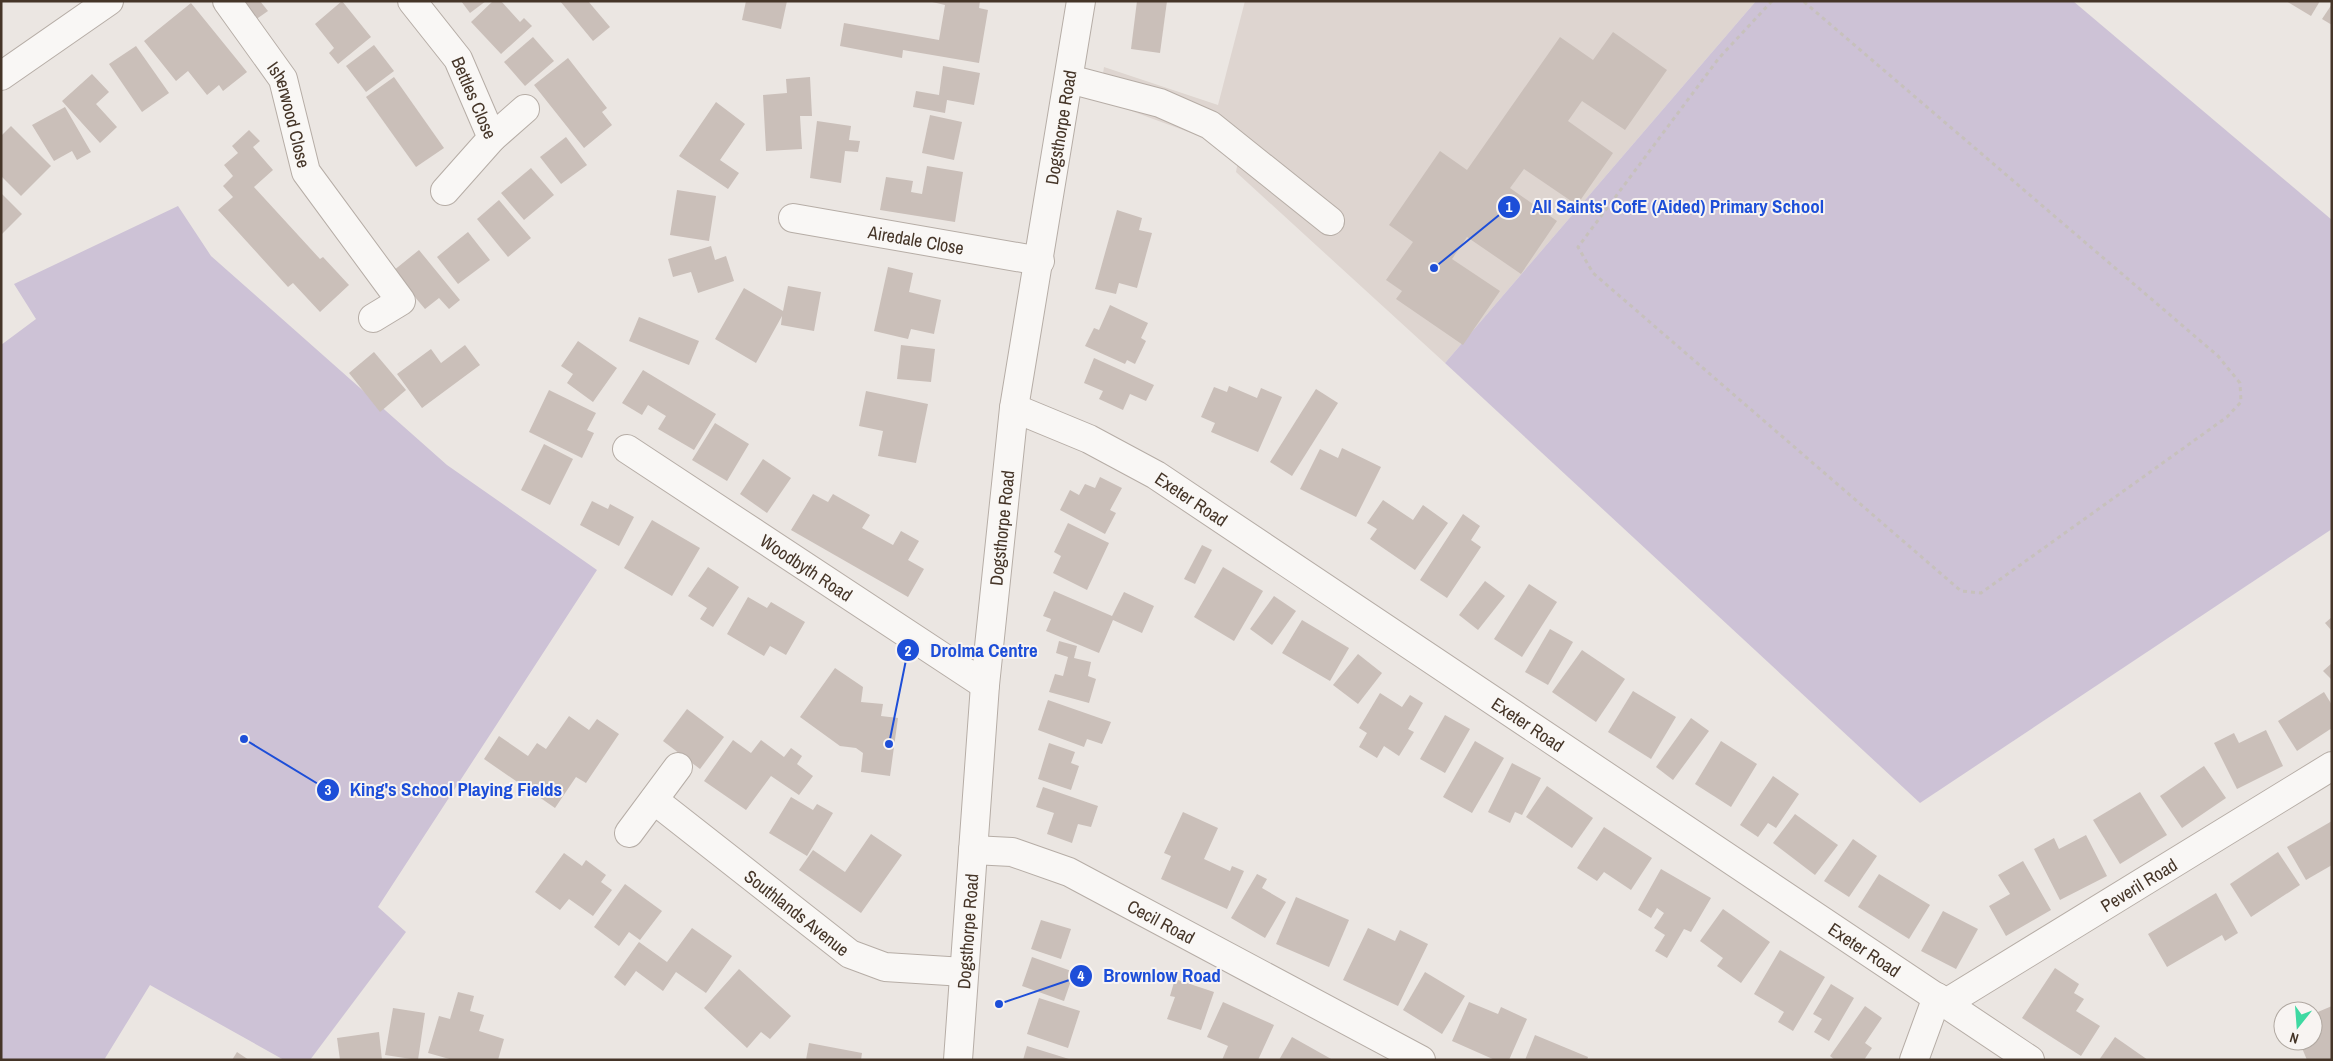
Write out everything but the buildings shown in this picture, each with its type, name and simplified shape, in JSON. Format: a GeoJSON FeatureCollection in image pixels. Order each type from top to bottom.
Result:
{"type":"FeatureCollection","features":[{"type":"Feature","properties":{"kind":"street"},"geometry":{"type":"LineString","coordinates":[[1,76],[109,1]]}},
{"type":"Feature","properties":{"kind":"street","name":"Isherwood Close"},"geometry":{"type":"LineString","coordinates":[[226,1],[283,79],[306,172],[401,301],[373,318]]}},
{"type":"Feature","properties":{"kind":"street","name":"Bettles Close"},"geometry":{"type":"LineString","coordinates":[[412,1],[458,60],[492,138],[445,191]]}},
{"type":"Feature","properties":{"kind":"street","name":"Dogsthorpe Road"},"geometry":{"type":"LineString","coordinates":[[958,1060],[985,685],[1014,408],[1040,262],[1081,1]]}},
{"type":"Feature","properties":{"kind":"street"},"geometry":{"type":"LineString","coordinates":[[1068,78],[1160,104],[1210,125],[1330,221]]}},
{"type":"Feature","properties":{"kind":"street"},"geometry":{"type":"LineString","coordinates":[[492,138],[525,109]]}},
{"type":"Feature","properties":{"kind":"street","name":"Airedale Close"},"geometry":{"type":"LineString","coordinates":[[793,218],[1040,262]]}},
{"type":"Feature","properties":{"kind":"street","name":"Exeter Road"},"geometry":{"type":"LineString","coordinates":[[1014,408],[1089,439],[1156,475],[2030,1060]]}},
{"type":"Feature","properties":{"kind":"street","name":"Woodbyth Road"},"geometry":{"type":"LineString","coordinates":[[628,449],[985,685]]}},
{"type":"Feature","properties":{"kind":"street","name":"Peveril Road"},"geometry":{"type":"LineString","coordinates":[[1941,1000],[2332,766]]}},
{"type":"Feature","properties":{"kind":"street"},"geometry":{"type":"LineString","coordinates":[[629,833],[678,767]]}},
{"type":"Feature","properties":{"kind":"street","name":"Southlands Avenue"},"geometry":{"type":"LineString","coordinates":[[654,800],[850,954],[885,967],[964,972]]}},
{"type":"Feature","properties":{"kind":"street","name":"Cecil Road"},"geometry":{"type":"LineString","coordinates":[[973,850],[1012,852],[1069,872],[1421,1060]]}},
{"type":"Feature","properties":{"kind":"street"},"geometry":{"type":"LineString","coordinates":[[1914,1060],[1941,1000]]}},
{"type":"Feature","properties":{"kind":"path"},"geometry":{"type":"LineString","coordinates":[[1772,1],[1719,58],[1578,247],[1593,273],[1961,591],[1981,593],[2227,416],[2241,402],[2240,383],[2218,356],[1803,1]]}},
{"type":"Feature","properties":{"kind":"shaded area"},"geometry":{"type":"Polygon","coordinates":[[[1245,1],[1756,1],[1445,363],[1236,172],[1240,151],[1099,99],[1104,67],[1218,105],[1245,1]]]}},
{"type":"Feature","properties":{"kind":"shaded area"},"geometry":{"type":"Polygon","coordinates":[[[1756,1],[2073,1],[2332,220],[2332,529],[1920,803],[1445,363],[1756,1]]]}},
{"type":"Feature","properties":{"kind":"shaded area"},"geometry":{"type":"Polygon","coordinates":[[[178,206],[211,256],[447,465],[597,570],[378,907],[406,932],[310,1060],[284,1060],[150,985],[104,1060],[1,1060],[1,345],[36,319],[14,284],[178,206]]]}},
{"type":"Feature","properties":{"kind":"place","name":"All Saints' CofE (Aided) Primary School"},"geometry":{"type":"Point","coordinates":[1434,268]}},
{"type":"Feature","properties":{"kind":"place","name":"King's School Playing Fields"},"geometry":{"type":"Point","coordinates":[244,739]}},
{"type":"Feature","properties":{"kind":"place","name":"Drolma Centre"},"geometry":{"type":"Point","coordinates":[889,744]}},
{"type":"Feature","properties":{"kind":"place","name":"Brownlow Road"},"geometry":{"type":"Point","coordinates":[999,1004]}}]}
